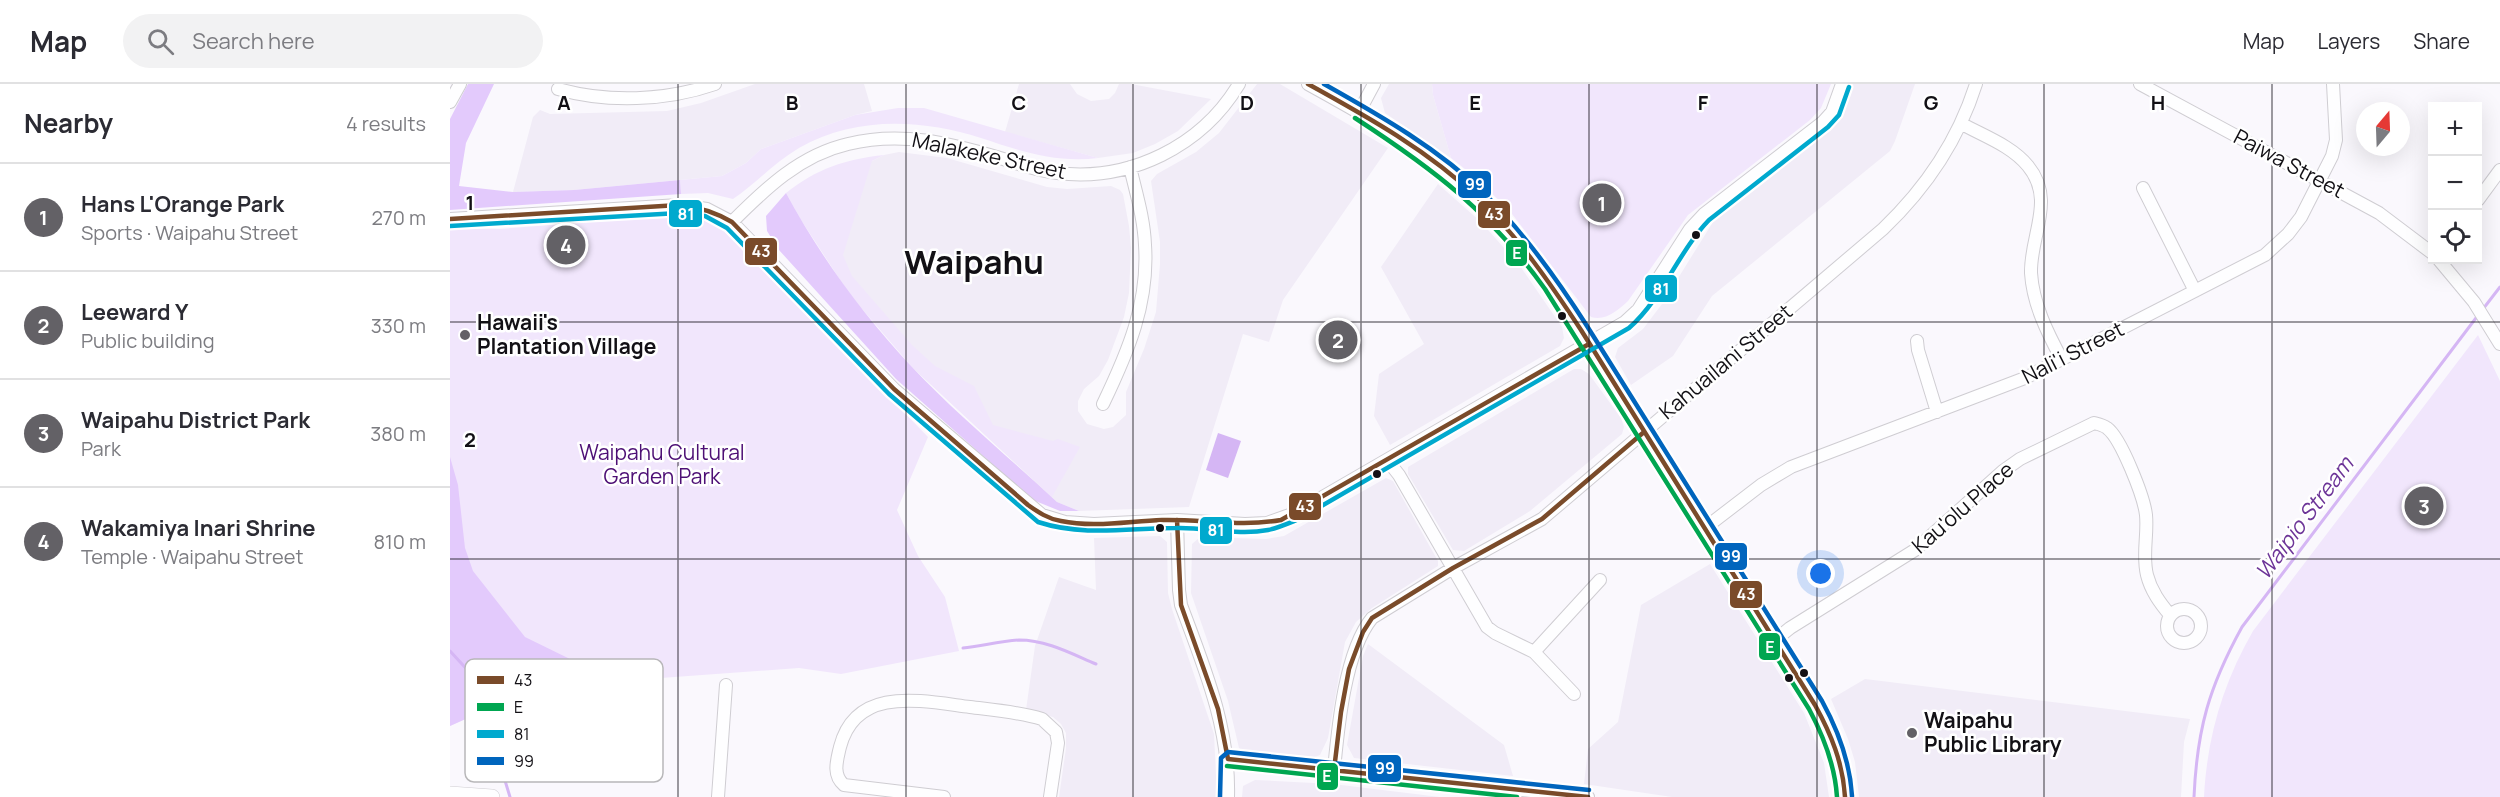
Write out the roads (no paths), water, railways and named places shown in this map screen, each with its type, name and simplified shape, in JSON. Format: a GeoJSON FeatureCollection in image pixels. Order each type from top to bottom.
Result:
{"type":"FeatureCollection","features":[{"type":"Feature","properties":{"kind":"main road"},"geometry":{"type":"LineString","coordinates":[[450,794],[492,797]]}},
{"type":"Feature","properties":{"kind":"street"},"geometry":{"type":"LineString","coordinates":[[450,102],[460,84]]}},
{"type":"Feature","properties":{"kind":"street"},"geometry":{"type":"LineString","coordinates":[[558,89],[585,96],[654,97],[685,93],[715,84]]}},
{"type":"Feature","properties":{"kind":"street","name":"Malakeke Street"},"geometry":{"type":"LineString","coordinates":[[732,222],[777,180],[804,162],[847,144],[876,139],[898,137],[942,142],[1057,173],[1083,174],[1130,167],[1158,157],[1184,143],[1213,119],[1239,84]]}},
{"type":"Feature","properties":{"kind":"street"},"geometry":{"type":"LineString","coordinates":[[1308,84],[1359,112],[1425,155],[1486,206],[1521,245],[1589,344],[1775,640],[1831,734],[1841,765],[1845,797]]}},
{"type":"Feature","properties":{"kind":"street"},"geometry":{"type":"LineString","coordinates":[[1359,112],[1374,84]]}},
{"type":"Feature","properties":{"kind":"street"},"geometry":{"type":"LineString","coordinates":[[450,219],[679,205],[707,209],[732,222],[894,388],[1042,515],[1065,522],[1084,523],[1177,519],[1245,524],[1267,523],[1281,520],[1388,461],[1615,330],[1638,310],[1690,229],[1704,214],[1810,134],[1828,117],[1842,84]]}},
{"type":"Feature","properties":{"kind":"street","name":"Kahuailani Street"},"geometry":{"type":"LineString","coordinates":[[1334,770],[1352,657],[1364,629],[1384,609],[1542,519],[1890,223],[1919,190],[1962,124],[1976,84]]}},
{"type":"Feature","properties":{"kind":"street","name":"Paiwa Street"},"geometry":{"type":"LineString","coordinates":[[2140,84],[2379,213],[2428,249]]}},
{"type":"Feature","properties":{"kind":"street","name":"Nali'i Street"},"geometry":{"type":"LineString","coordinates":[[1705,528],[1761,485],[1791,467],[2025,378],[2255,261],[2274,248],[2295,226],[2332,156],[2336,140],[2333,84]]}},
{"type":"Feature","properties":{"kind":"street"},"geometry":{"type":"LineString","coordinates":[[1962,124],[2016,154],[2027,164],[2039,183],[2042,208],[2032,257],[2032,287],[2044,324],[2062,360]]}},
{"type":"Feature","properties":{"kind":"street"},"geometry":{"type":"LineString","coordinates":[[1103,404],[1133,338],[1144,285],[1145,244],[1142,217],[1130,167]]}},
{"type":"Feature","properties":{"kind":"street"},"geometry":{"type":"LineString","coordinates":[[2482,195],[2500,170]]}},
{"type":"Feature","properties":{"kind":"street"},"geometry":{"type":"LineString","coordinates":[[2143,188],[2195,291]]}},
{"type":"Feature","properties":{"kind":"street"},"geometry":{"type":"LineString","coordinates":[[2442,264],[2474,302],[2500,344]]}},
{"type":"Feature","properties":{"kind":"street"},"geometry":{"type":"LineString","coordinates":[[1917,340],[1937,412]]}},
{"type":"Feature","properties":{"kind":"street","name":"Kau'olu Place"},"geometry":{"type":"LineString","coordinates":[[1775,640],[1790,628],[1915,550],[2003,471],[2020,459],[2094,423],[2101,425],[2111,433],[2142,492],[2146,516],[2145,551],[2148,577],[2157,597],[2170,615]]}},
{"type":"Feature","properties":{"kind":"street"},"geometry":{"type":"LineString","coordinates":[[1388,461],[1487,627],[1534,652],[1574,694]]}},
{"type":"Feature","properties":{"kind":"street"},"geometry":{"type":"LineString","coordinates":[[1177,519],[1181,606],[1218,709],[1228,759],[1228,797]]}},
{"type":"Feature","properties":{"kind":"street"},"geometry":{"type":"LineString","coordinates":[[1534,652],[1600,580]]}},
{"type":"Feature","properties":{"kind":"street"},"geometry":{"type":"LineString","coordinates":[[718,797],[726,685]]}},
{"type":"Feature","properties":{"kind":"street"},"geometry":{"type":"LineString","coordinates":[[944,797],[844,784],[838,780],[836,772],[839,750],[845,731],[851,722],[861,713],[880,704],[911,699],[1042,719],[1056,732],[1058,742],[1050,797]]}},
{"type":"Feature","properties":{"kind":"street"},"geometry":{"type":"LineString","coordinates":[[1228,759],[1588,797]]}},
{"type":"Feature","properties":{"kind":"waterway","name":"Waipio Stream"},"geometry":{"type":"LineString","coordinates":[[2483,309],[2500,287]]}},
{"type":"Feature","properties":{"kind":"waterway","name":"Waipio Stream"},"geometry":{"type":"LineString","coordinates":[[2194,797],[2198,750],[2207,709],[2221,669],[2242,627],[2479,314]]}},
{"type":"Feature","properties":{"kind":"waterway"},"geometry":{"type":"LineString","coordinates":[[963,648],[1019,640],[1039,642],[1096,664]]}},
{"type":"Feature","properties":{"kind":"waterway"},"geometry":{"type":"LineString","coordinates":[[450,651],[465,667]]}},
{"type":"Feature","properties":{"kind":"waterway"},"geometry":{"type":"LineString","coordinates":[[505,782],[510,797]]}},
{"type":"Feature","properties":{"kind":"place","name":"Hans L'Orange Park"},"geometry":{"type":"Point","coordinates":[1602,203]}},
{"type":"Feature","properties":{"kind":"place","name":"Wakamiya Inari Shrine"},"geometry":{"type":"Point","coordinates":[566,245]}},
{"type":"Feature","properties":{"kind":"place","name":"Hawaii's Plantation Village"},"geometry":{"type":"Point","coordinates":[465,335]}},
{"type":"Feature","properties":{"kind":"place","name":"Leeward Y"},"geometry":{"type":"Point","coordinates":[1338,340]}},
{"type":"Feature","properties":{"kind":"place","name":"Waipahu District Park"},"geometry":{"type":"Point","coordinates":[2424,506]}},
{"type":"Feature","properties":{"kind":"place","name":"Waipahu Public Library"},"geometry":{"type":"Point","coordinates":[1912,733]}},
{"type":"Feature","properties":{"kind":"district","name":"Waipahu"},"geometry":{"type":"Point","coordinates":[974,262]}},
{"type":"Feature","properties":{"kind":"park label","name":"Waipahu Cultural Garden Park"},"geometry":{"type":"Point","coordinates":[662,465]}}]}
